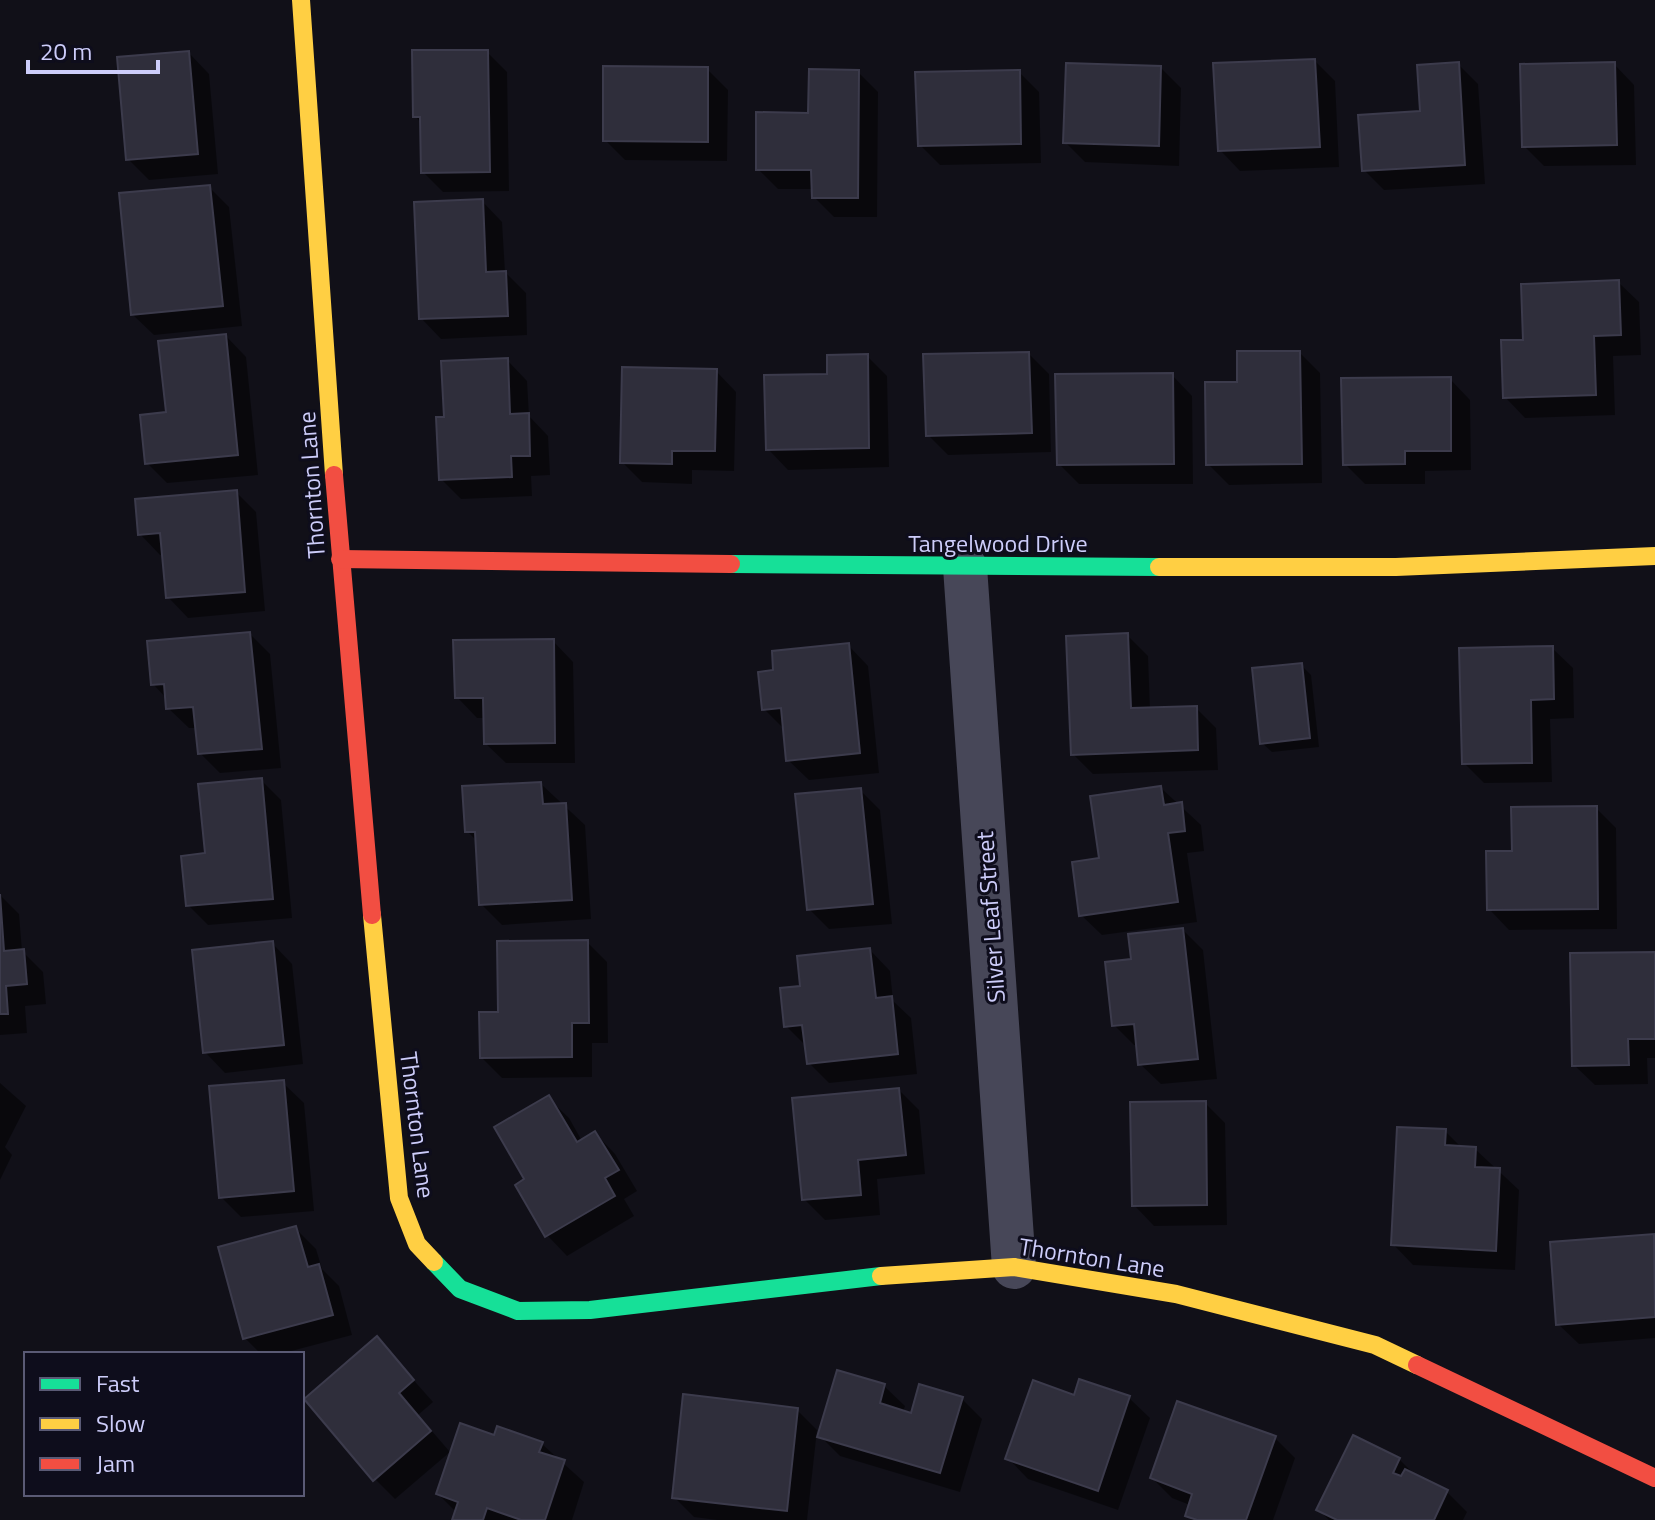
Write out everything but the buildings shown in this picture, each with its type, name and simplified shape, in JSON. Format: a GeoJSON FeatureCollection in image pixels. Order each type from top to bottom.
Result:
{"type":"FeatureCollection","features":[{"type":"Feature","properties":{"kind":"street","name":"Thornton Lane"},"geometry":{"type":"LineString","coordinates":[[301,0],[340,559],[399,1198],[417,1244],[460,1289],[518,1311],[590,1310],[909,1273],[1014,1267],[1176,1294],[1375,1345],[1655,1478]]}},
{"type":"Feature","properties":{"kind":"street","name":"Tangelwood Drive"},"geometry":{"type":"LineString","coordinates":[[340,559],[965,567],[1396,567],[1655,556]]}},
{"type":"Feature","properties":{"kind":"street","name":"Silver Leaf Street"},"geometry":{"type":"LineString","coordinates":[[965,567],[1014,1267]]}},
{"type":"Feature","properties":{"kind":"traffic: fast"},"geometry":{"type":"LineString","coordinates":[[731,564],[1159,567]]}},
{"type":"Feature","properties":{"kind":"traffic: fast"},"geometry":{"type":"LineString","coordinates":[[434,1262],[460,1289],[518,1311],[590,1310],[881,1276]]}},
{"type":"Feature","properties":{"kind":"traffic: slow"},"geometry":{"type":"LineString","coordinates":[[301,0],[334,475]]}},
{"type":"Feature","properties":{"kind":"traffic: slow"},"geometry":{"type":"LineString","coordinates":[[1159,567],[1396,567],[1655,556]]}},
{"type":"Feature","properties":{"kind":"traffic: slow"},"geometry":{"type":"LineString","coordinates":[[372,915],[399,1198],[417,1244],[434,1262]]}},
{"type":"Feature","properties":{"kind":"traffic: slow"},"geometry":{"type":"LineString","coordinates":[[881,1276],[1014,1267],[1176,1294],[1375,1345],[1417,1365]]}},
{"type":"Feature","properties":{"kind":"traffic: jam"},"geometry":{"type":"LineString","coordinates":[[334,475],[372,915]]}},
{"type":"Feature","properties":{"kind":"traffic: jam"},"geometry":{"type":"LineString","coordinates":[[340,559],[731,564]]}},
{"type":"Feature","properties":{"kind":"traffic: jam"},"geometry":{"type":"LineString","coordinates":[[1417,1365],[1655,1478]]}}]}
